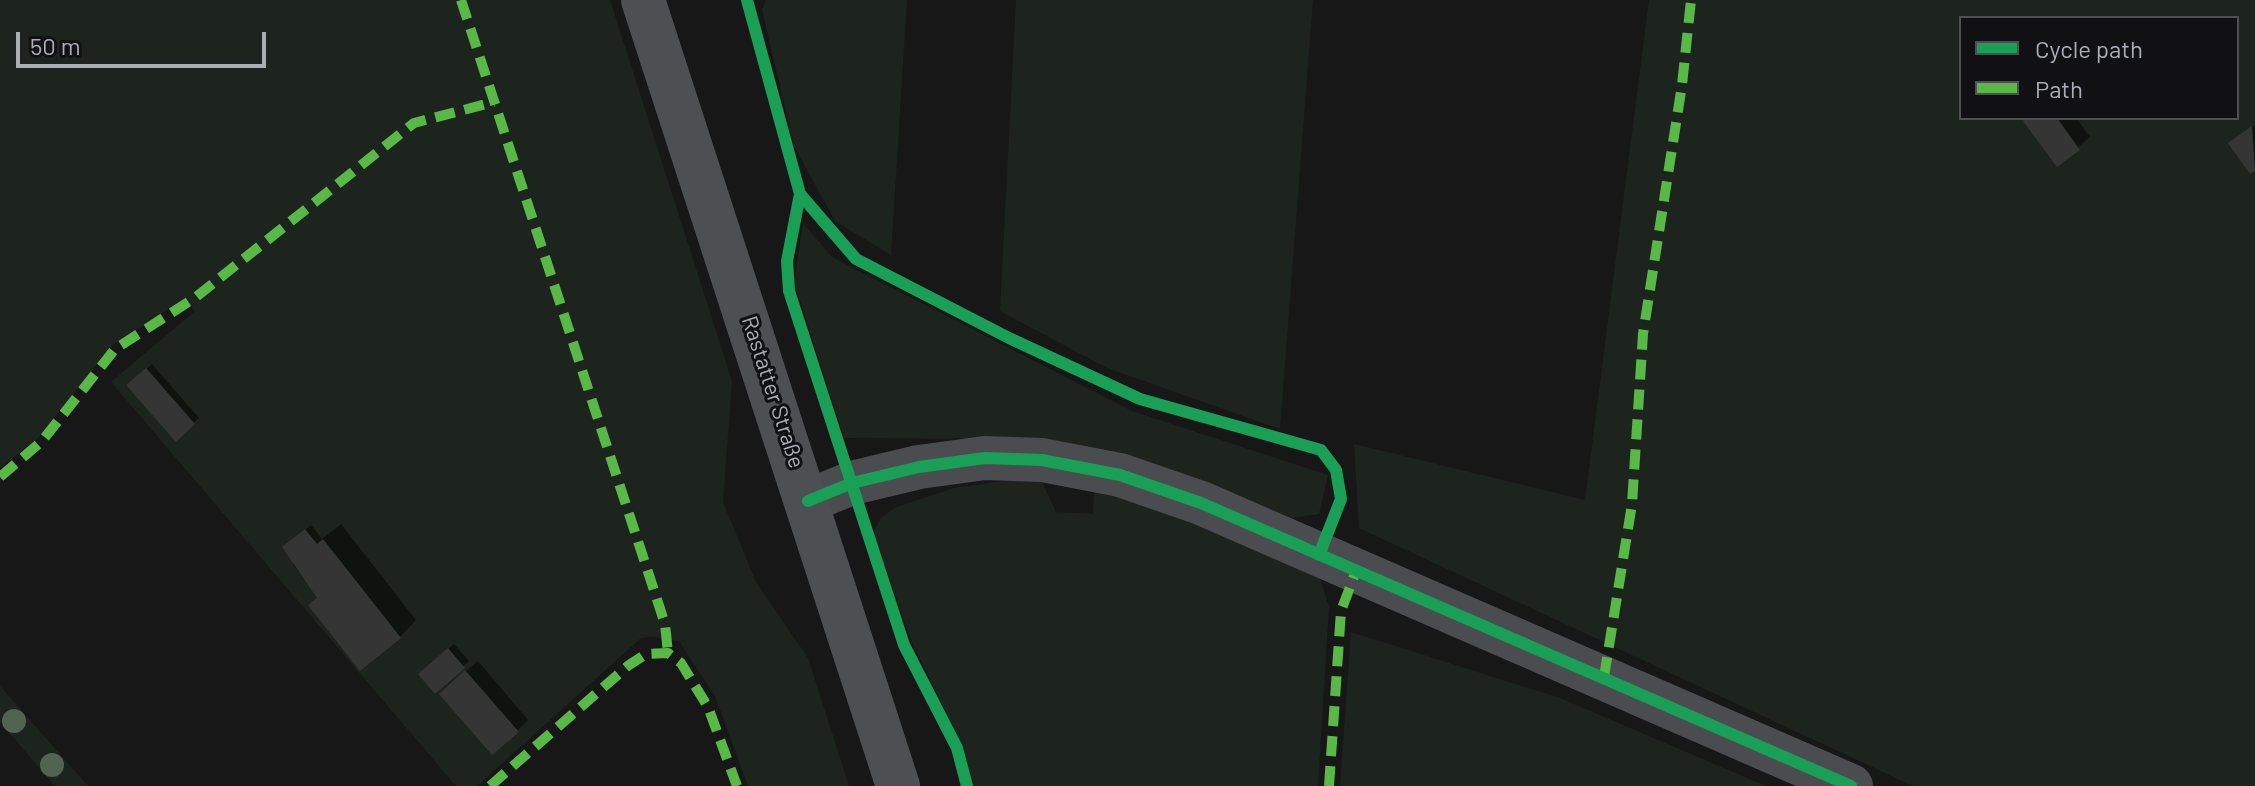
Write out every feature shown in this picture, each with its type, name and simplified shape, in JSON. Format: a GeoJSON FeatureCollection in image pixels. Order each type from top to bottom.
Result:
{"type":"FeatureCollection","features":[{"type":"Feature","properties":{"kind":"main road","name":"Rastatter Straße"},"geometry":{"type":"LineString","coordinates":[[643,0],[898,786]]}},
{"type":"Feature","properties":{"kind":"street"},"geometry":{"type":"LineString","coordinates":[[808,501],[852,483],[919,467],[985,458],[1042,460],[1120,475],[1201,503],[1851,786]]}},
{"type":"Feature","properties":{"kind":"shaded area"},"geometry":{"type":"Polygon","coordinates":[[[0,0],[610,0],[732,381],[723,502],[756,582],[808,658],[849,786],[748,786],[715,696],[679,641],[654,637],[641,638],[477,786],[456,786],[111,382],[195,311],[185,298],[113,345],[37,439],[0,468],[0,0]]]}},
{"type":"Feature","properties":{"kind":"shaded area"},"geometry":{"type":"Polygon","coordinates":[[[766,0],[907,0],[891,255],[835,221],[794,146],[762,10],[766,0]]]}},
{"type":"Feature","properties":{"kind":"shaded area"},"geometry":{"type":"Polygon","coordinates":[[[1016,0],[1313,0],[1280,429],[1107,368],[1000,311],[1016,0]]]}},
{"type":"Feature","properties":{"kind":"shaded area"},"geometry":{"type":"Polygon","coordinates":[[[1649,0],[2255,0],[2255,786],[1913,786],[1359,528],[1354,444],[1585,500],[1649,0]]]}},
{"type":"Feature","properties":{"kind":"shaded area"},"geometry":{"type":"Polygon","coordinates":[[[803,223],[832,257],[1132,411],[1328,475],[1319,514],[1292,518],[1147,461],[1047,439],[844,438],[794,282],[803,223]]]}},
{"type":"Feature","properties":{"kind":"shaded area"},"geometry":{"type":"Polygon","coordinates":[[[1023,478],[1042,482],[1056,512],[1093,514],[1094,491],[1117,493],[1182,516],[1319,575],[1329,607],[1318,786],[974,786],[963,748],[911,640],[873,532],[881,518],[896,507],[954,488],[1023,478]]]}},
{"type":"Feature","properties":{"kind":"shaded area"},"geometry":{"type":"Polygon","coordinates":[[[1351,632],[1560,698],[1766,786],[1340,786],[1351,632]]]}},
{"type":"Feature","properties":{"kind":"shaded area"},"geometry":{"type":"Polygon","coordinates":[[[0,686],[88,786],[55,786],[0,722],[0,686]]]}},
{"type":"Feature","properties":{"kind":"building"},"geometry":{"type":"Polygon","coordinates":[[[2058,120],[2080,150],[2057,167],[2023,121],[2058,120]]]}},
{"type":"Feature","properties":{"kind":"building"},"geometry":{"type":"Polygon","coordinates":[[[2252,126],[2255,171],[2250,174],[2228,143],[2252,126]]]}},
{"type":"Feature","properties":{"kind":"building"},"geometry":{"type":"Polygon","coordinates":[[[146,368],[195,424],[176,442],[126,385],[146,368]]]}},
{"type":"Feature","properties":{"kind":"building"},"geometry":{"type":"Polygon","coordinates":[[[305,529],[317,544],[323,539],[401,638],[360,671],[308,605],[317,598],[282,547],[305,529]]]}},
{"type":"Feature","properties":{"kind":"building"},"geometry":{"type":"Polygon","coordinates":[[[448,648],[465,668],[435,694],[418,674],[448,648]]]}},
{"type":"Feature","properties":{"kind":"building"},"geometry":{"type":"Polygon","coordinates":[[[465,670],[519,732],[492,755],[439,694],[465,670]]]}},
{"type":"Feature","properties":{"kind":"marked path"},"geometry":{"type":"LineString","coordinates":[[461,0],[665,624],[668,653]]}},
{"type":"Feature","properties":{"kind":"marked path"},"geometry":{"type":"LineString","coordinates":[[1604,677],[1632,504],[1643,334],[1682,85],[1691,0]]}},
{"type":"Feature","properties":{"kind":"marked path"},"geometry":{"type":"LineString","coordinates":[[0,477],[42,441],[115,349],[196,297],[414,123],[494,102]]}},
{"type":"Feature","properties":{"kind":"marked path"},"geometry":{"type":"LineString","coordinates":[[1329,786],[1341,611],[1356,571]]}},
{"type":"Feature","properties":{"kind":"marked path"},"geometry":{"type":"LineString","coordinates":[[490,786],[629,665],[646,654],[668,653],[681,663],[708,707],[737,786]]}},
{"type":"Feature","properties":{"kind":"cycle path"},"geometry":{"type":"LineString","coordinates":[[747,0],[800,194],[856,259],[1009,338],[1140,399],[1321,450],[1336,470],[1341,499],[1319,555]]}},
{"type":"Feature","properties":{"kind":"cycle path"},"geometry":{"type":"LineString","coordinates":[[800,194],[787,261],[789,291],[904,645],[957,748],[967,786]]}},
{"type":"Feature","properties":{"kind":"cycle path"},"geometry":{"type":"LineString","coordinates":[[808,501],[852,483],[919,467],[985,458],[1042,460],[1120,475],[1201,503],[1851,786]]}}]}
